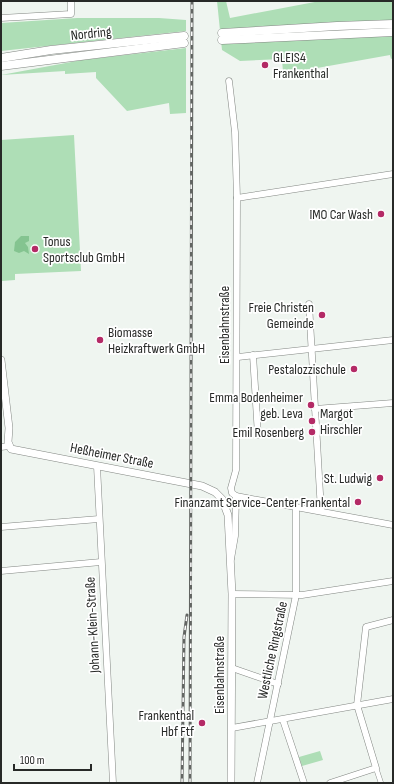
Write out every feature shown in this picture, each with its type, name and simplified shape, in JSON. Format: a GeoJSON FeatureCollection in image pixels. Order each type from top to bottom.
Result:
{"type":"FeatureCollection","features":[{"type":"Feature","properties":{"kind":"main road"},"geometry":{"type":"LineString","coordinates":[[379,24],[393,19]]}},
{"type":"Feature","properties":{"kind":"main road"},"geometry":{"type":"LineString","coordinates":[[393,24],[222,37],[393,32]]}},
{"type":"Feature","properties":{"kind":"main road","name":"Nordring"},"geometry":{"type":"LineString","coordinates":[[1,58],[51,50],[184,40],[1,66]]}},
{"type":"Feature","properties":{"kind":"street"},"geometry":{"type":"LineString","coordinates":[[1,18],[70,14],[71,1]]}},
{"type":"Feature","properties":{"kind":"street","name":"Nordring"},"geometry":{"type":"LineString","coordinates":[[1,70],[57,58]]}},
{"type":"Feature","properties":{"kind":"street","name":"Eisenbahnstraße"},"geometry":{"type":"LineString","coordinates":[[229,81],[236,132],[238,357],[236,470],[231,488],[232,493],[236,496],[235,536],[230,566]]}},
{"type":"Feature","properties":{"kind":"street"},"geometry":{"type":"LineString","coordinates":[[237,198],[393,174]]}},
{"type":"Feature","properties":{"kind":"street"},"geometry":{"type":"LineString","coordinates":[[309,304],[321,511]]}},
{"type":"Feature","properties":{"kind":"street"},"geometry":{"type":"LineString","coordinates":[[238,357],[393,340]]}},
{"type":"Feature","properties":{"kind":"street"},"geometry":{"type":"LineString","coordinates":[[253,355],[258,436]]}},
{"type":"Feature","properties":{"kind":"street"},"geometry":{"type":"LineString","coordinates":[[1,360],[9,428],[5,446]]}},
{"type":"Feature","properties":{"kind":"street"},"geometry":{"type":"LineString","coordinates":[[315,409],[393,403]]}},
{"type":"Feature","properties":{"kind":"street","name":"Heßheimer Straße"},"geometry":{"type":"LineString","coordinates":[[5,446],[11,449],[202,486],[218,494]]}},
{"type":"Feature","properties":{"kind":"street","name":"Johann-Klein-Straße"},"geometry":{"type":"LineString","coordinates":[[97,466],[113,783]]}},
{"type":"Feature","properties":{"kind":"street","name":"Eisenbahnstraße"},"geometry":{"type":"LineString","coordinates":[[218,494],[225,502],[228,515],[232,594],[231,783]]}},
{"type":"Feature","properties":{"kind":"street"},"geometry":{"type":"LineString","coordinates":[[236,496],[393,525]]}},
{"type":"Feature","properties":{"kind":"street"},"geometry":{"type":"LineString","coordinates":[[232,594],[296,595],[296,507]]}},
{"type":"Feature","properties":{"kind":"street"},"geometry":{"type":"LineString","coordinates":[[1,527],[99,519]]}},
{"type":"Feature","properties":{"kind":"street"},"geometry":{"type":"LineString","coordinates":[[1,567],[1,571],[101,562]]}},
{"type":"Feature","properties":{"kind":"street","name":"Westliche Ringstraße"},"geometry":{"type":"LineString","coordinates":[[257,783],[296,595],[393,581]]}},
{"type":"Feature","properties":{"kind":"street"},"geometry":{"type":"LineString","coordinates":[[382,783],[357,705],[366,628],[393,620]]}},
{"type":"Feature","properties":{"kind":"street"},"geometry":{"type":"LineString","coordinates":[[232,668],[278,684]]}},
{"type":"Feature","properties":{"kind":"street"},"geometry":{"type":"LineString","coordinates":[[232,728],[393,699]]}},
{"type":"Feature","properties":{"kind":"street"},"geometry":{"type":"LineString","coordinates":[[283,720],[304,783]]}},
{"type":"Feature","properties":{"kind":"street"},"geometry":{"type":"LineString","coordinates":[[330,783],[376,768]]}},
{"type":"Feature","properties":{"kind":"shaded area"},"geometry":{"type":"Polygon","coordinates":[[[217,1],[226,1],[230,18],[320,1],[393,1],[393,58],[391,59],[390,55],[306,70],[283,72],[282,59],[240,61],[222,50],[217,1]]]}},
{"type":"Feature","properties":{"kind":"shaded area"},"geometry":{"type":"Polygon","coordinates":[[[77,18],[159,18],[186,20],[186,31],[1,51],[1,23],[77,18]]]}},
{"type":"Feature","properties":{"kind":"shaded area"},"geometry":{"type":"Polygon","coordinates":[[[186,48],[186,113],[170,114],[169,103],[127,111],[96,78],[96,72],[65,74],[65,71],[1,75],[82,60],[186,48]]]}},
{"type":"Feature","properties":{"kind":"shaded area"},"geometry":{"type":"Polygon","coordinates":[[[74,135],[81,271],[15,274],[15,280],[2,281],[1,140],[74,135]]]}},
{"type":"Feature","properties":{"kind":"shaded area"},"geometry":{"type":"Polygon","coordinates":[[[21,236],[29,236],[29,241],[25,243],[28,247],[29,254],[24,251],[19,253],[14,251],[15,242],[21,236]]]}},
{"type":"Feature","properties":{"kind":"shaded area"},"geometry":{"type":"Polygon","coordinates":[[[320,751],[323,760],[302,766],[299,757],[320,751]]]}},
{"type":"Feature","properties":{"kind":"railway"},"geometry":{"type":"LineString","coordinates":[[190,783],[192,1]]}},
{"type":"Feature","properties":{"kind":"railway"},"geometry":{"type":"LineString","coordinates":[[182,783],[184,637],[187,615]]}},
{"type":"Feature","properties":{"kind":"place","name":"GLEIS4 Frankenthal"},"geometry":{"type":"Point","coordinates":[265,65]}},
{"type":"Feature","properties":{"kind":"place","name":"IMO Car Wash"},"geometry":{"type":"Point","coordinates":[381,214]}},
{"type":"Feature","properties":{"kind":"place","name":"Tonus Sportsclub GmbH"},"geometry":{"type":"Point","coordinates":[35,249]}},
{"type":"Feature","properties":{"kind":"place","name":"Freie Christen Gemeinde"},"geometry":{"type":"Point","coordinates":[322,315]}},
{"type":"Feature","properties":{"kind":"place","name":"Biomasse Heizkraftwerk GmbH"},"geometry":{"type":"Point","coordinates":[100,340]}},
{"type":"Feature","properties":{"kind":"place","name":"Pestalozzischule"},"geometry":{"type":"Point","coordinates":[354,369]}},
{"type":"Feature","properties":{"kind":"place","name":"Emma Bodenheimer geb. Leva"},"geometry":{"type":"Point","coordinates":[311,405]}},
{"type":"Feature","properties":{"kind":"place","name":"Margot Hirschler"},"geometry":{"type":"Point","coordinates":[312,421]}},
{"type":"Feature","properties":{"kind":"place","name":"Emil Rosenberg"},"geometry":{"type":"Point","coordinates":[312,432]}},
{"type":"Feature","properties":{"kind":"place","name":"St. Ludwig"},"geometry":{"type":"Point","coordinates":[380,478]}},
{"type":"Feature","properties":{"kind":"place","name":"Finanzamt Service-Center Frankental"},"geometry":{"type":"Point","coordinates":[358,502]}},
{"type":"Feature","properties":{"kind":"place","name":"Frankenthal Hbf Ftf"},"geometry":{"type":"Point","coordinates":[202,723]}}]}
